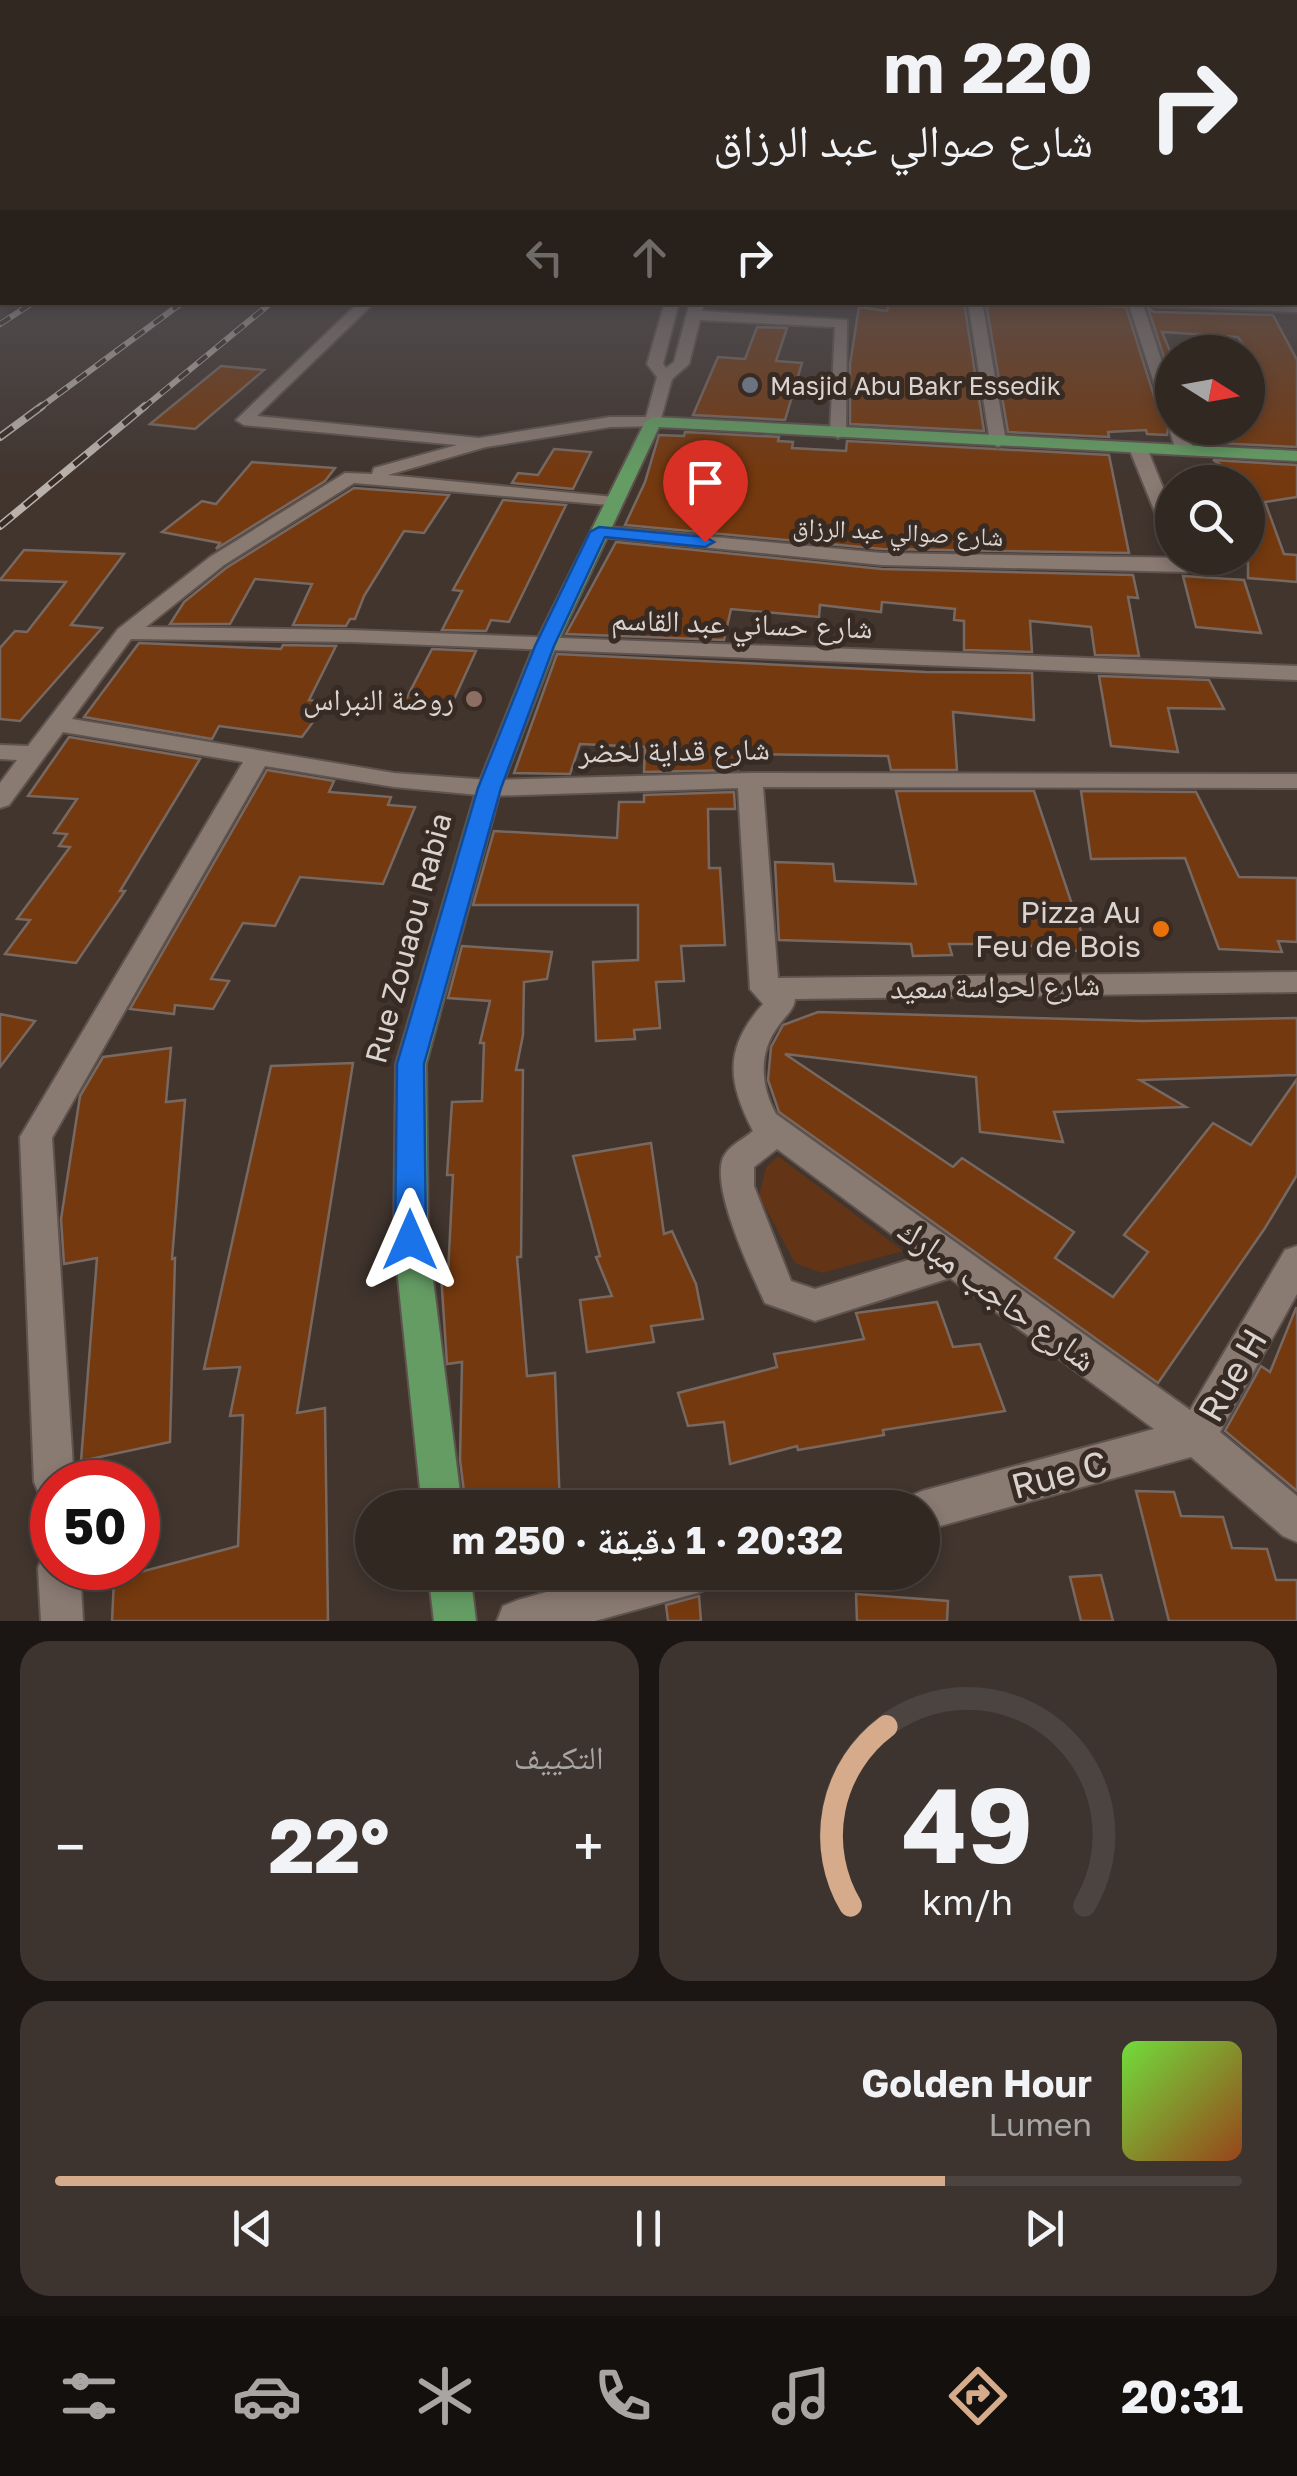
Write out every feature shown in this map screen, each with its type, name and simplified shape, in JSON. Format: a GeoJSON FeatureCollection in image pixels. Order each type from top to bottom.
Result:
{"type":"FeatureCollection","features":[{"type":"Feature","properties":{"kind":"main road"},"geometry":{"type":"LineString","coordinates":[[653,422],[1297,456]]}},
{"type":"Feature","properties":{"kind":"main road","name":"Rue Zouaou Rabia"},"geometry":{"type":"LineString","coordinates":[[440,1490],[410,1240],[410,1064],[490,788],[544,646],[653,422]]}},
{"type":"Feature","properties":{"kind":"main road"},"geometry":{"type":"LineString","coordinates":[[451,1590],[455,1621]]}},
{"type":"Feature","properties":{"kind":"street"},"geometry":{"type":"LineString","coordinates":[[345,324],[244,420],[484,442]]}},
{"type":"Feature","properties":{"kind":"street"},"geometry":{"type":"LineString","coordinates":[[664,378],[655,364],[666,324]]}},
{"type":"Feature","properties":{"kind":"street"},"geometry":{"type":"LineString","coordinates":[[0,800],[125,633],[217,561],[351,477],[395,470],[484,442],[594,424],[653,422],[664,378],[680,364],[691,324]]}},
{"type":"Feature","properties":{"kind":"street"},"geometry":{"type":"LineString","coordinates":[[838,433],[842,324]]}},
{"type":"Feature","properties":{"kind":"street"},"geometry":{"type":"LineString","coordinates":[[979,324],[998,442]]}},
{"type":"Feature","properties":{"kind":"street"},"geometry":{"type":"LineString","coordinates":[[1142,324],[1155,363]]}},
{"type":"Feature","properties":{"kind":"street"},"geometry":{"type":"LineString","coordinates":[[1183,445],[1185,450]]}},
{"type":"Feature","properties":{"kind":"street"},"geometry":{"type":"LineString","coordinates":[[1138,448],[1155,490]]}},
{"type":"Feature","properties":{"kind":"street"},"geometry":{"type":"LineString","coordinates":[[351,477],[614,502]]}},
{"type":"Feature","properties":{"kind":"street","name":"شارع صوالي عبد الرزاق"},"geometry":{"type":"LineString","coordinates":[[599,532],[882,559],[1155,565]]}},
{"type":"Feature","properties":{"kind":"street","name":"شارع حساني عبد القاسم"},"geometry":{"type":"LineString","coordinates":[[125,633],[352,636],[1297,673]]}},
{"type":"Feature","properties":{"kind":"street","name":"شارع قداية لخضر"},"geometry":{"type":"LineString","coordinates":[[58,724],[394,780],[490,788],[750,780],[1297,780]]}},
{"type":"Feature","properties":{"kind":"street"},"geometry":{"type":"LineString","coordinates":[[0,752],[37,754]]}},
{"type":"Feature","properties":{"kind":"street"},"geometry":{"type":"LineString","coordinates":[[53,1460],[36,1137],[259,756]]}},
{"type":"Feature","properties":{"kind":"street"},"geometry":{"type":"LineString","coordinates":[[750,780],[764,989]]}},
{"type":"Feature","properties":{"kind":"street","name":"شارع لحواسة سعيد"},"geometry":{"type":"LineString","coordinates":[[764,989],[1297,982]]}},
{"type":"Feature","properties":{"kind":"street","name":"شارع حاجب مبارك"},"geometry":{"type":"LineString","coordinates":[[764,989],[782,1002],[769,1015],[754,1042],[745,1083],[765,1123],[1196,1436],[1297,1522]]}},
{"type":"Feature","properties":{"kind":"street"},"geometry":{"type":"LineString","coordinates":[[776,1132],[738,1161],[736,1186],[778,1292],[815,1304],[952,1262]]}},
{"type":"Feature","properties":{"kind":"street","name":"Rue H"},"geometry":{"type":"LineString","coordinates":[[1196,1436],[1297,1261]]}},
{"type":"Feature","properties":{"kind":"street","name":"Rue C"},"geometry":{"type":"LineString","coordinates":[[940,1506],[1196,1436]]}},
{"type":"Feature","properties":{"kind":"street"},"geometry":{"type":"LineString","coordinates":[[60,1590],[62,1621]]}},
{"type":"Feature","properties":{"kind":"street"},"geometry":{"type":"LineString","coordinates":[[518,1621],[631,1590]]}},
{"type":"Feature","properties":{"kind":"shaded area"},"geometry":{"type":"Polygon","coordinates":[[[778,1156],[903,1251],[822,1273],[795,1263],[759,1196],[766,1168],[778,1156]]]}},
{"type":"Feature","properties":{"kind":"building"},"geometry":{"type":"Polygon","coordinates":[[[856,324],[967,324],[984,431],[850,424],[850,364],[856,324]]]}},
{"type":"Feature","properties":{"kind":"building"},"geometry":{"type":"Polygon","coordinates":[[[990,324],[1131,324],[1155,399],[1155,434],[1147,434],[1146,430],[1108,432],[1109,437],[1008,432],[990,324]]]}},
{"type":"Feature","properties":{"kind":"building"},"geometry":{"type":"Polygon","coordinates":[[[1153,324],[1278,324],[1297,360],[1297,447],[1256,445],[1265,445],[1265,335],[1162,332],[1163,335],[1157,335],[1153,324]]]}},
{"type":"Feature","properties":{"kind":"building","name":"Masjid Abu Bakr Essedik"},"geometry":{"type":"Polygon","coordinates":[[[757,327],[787,328],[776,361],[802,363],[785,420],[693,415],[718,357],[745,359],[757,327]]]}},
{"type":"Feature","properties":{"kind":"building"},"geometry":{"type":"Polygon","coordinates":[[[221,366],[264,370],[195,429],[150,424],[221,366]]]}},
{"type":"Feature","properties":{"kind":"building"},"geometry":{"type":"Polygon","coordinates":[[[685,432],[779,437],[778,441],[793,442],[792,448],[846,451],[847,441],[1109,455],[1129,553],[882,549],[625,525],[645,482],[659,435],[684,436],[685,432]]]}},
{"type":"Feature","properties":{"kind":"building"},"geometry":{"type":"Polygon","coordinates":[[[554,449],[591,452],[573,489],[512,483],[518,473],[538,475],[554,449]]]}},
{"type":"Feature","properties":{"kind":"building"},"geometry":{"type":"Polygon","coordinates":[[[1213,460],[1297,465],[1297,497],[1265,502],[1265,465],[1221,465],[1213,460]]]}},
{"type":"Feature","properties":{"kind":"building"},"geometry":{"type":"Polygon","coordinates":[[[252,462],[335,468],[325,481],[216,549],[220,543],[162,532],[202,501],[216,504],[252,462]]]}},
{"type":"Feature","properties":{"kind":"building"},"geometry":{"type":"Polygon","coordinates":[[[354,488],[449,495],[424,533],[404,531],[364,596],[355,619],[350,619],[346,626],[293,625],[312,584],[255,579],[230,624],[170,624],[184,602],[226,568],[354,488]]]}},
{"type":"Feature","properties":{"kind":"building"},"geometry":{"type":"Polygon","coordinates":[[[503,500],[566,505],[509,622],[491,620],[486,631],[442,630],[462,591],[453,590],[503,500]]]}},
{"type":"Feature","properties":{"kind":"building"},"geometry":{"type":"Polygon","coordinates":[[[1265,502],[1284,554],[1297,555],[1297,582],[1248,578],[1265,575],[1265,502]]]}},
{"type":"Feature","properties":{"kind":"building"},"geometry":{"type":"Polygon","coordinates":[[[616,542],[882,569],[1133,575],[1138,598],[1128,597],[1139,656],[1095,655],[1091,627],[1030,621],[1032,652],[964,650],[964,621],[954,620],[955,609],[882,602],[881,612],[820,605],[819,617],[731,609],[724,640],[566,634],[616,542]]]}},
{"type":"Feature","properties":{"kind":"building"},"geometry":{"type":"Polygon","coordinates":[[[24,550],[124,554],[71,625],[102,628],[20,721],[0,719],[0,648],[15,631],[27,632],[66,582],[0,580],[24,550]]]}},
{"type":"Feature","properties":{"kind":"building"},"geometry":{"type":"Polygon","coordinates":[[[1183,576],[1244,580],[1261,633],[1196,627],[1183,576]]]}},
{"type":"Feature","properties":{"kind":"building"},"geometry":{"type":"Polygon","coordinates":[[[139,643],[281,649],[283,645],[336,646],[309,700],[327,703],[302,737],[219,726],[212,739],[84,717],[139,643]]]}},
{"type":"Feature","properties":{"kind":"building"},"geometry":{"type":"Polygon","coordinates":[[[432,649],[476,651],[451,706],[405,701],[432,649]]]}},
{"type":"Feature","properties":{"kind":"building"},"geometry":{"type":"Polygon","coordinates":[[[557,654],[926,672],[1032,673],[1034,720],[953,712],[957,770],[891,770],[888,756],[736,754],[738,770],[644,772],[645,747],[580,744],[570,774],[514,773],[557,654]]]}},
{"type":"Feature","properties":{"kind":"building"},"geometry":{"type":"Polygon","coordinates":[[[1099,676],[1209,680],[1224,709],[1168,708],[1178,752],[1111,746],[1099,676]]]}},
{"type":"Feature","properties":{"kind":"building"},"geometry":{"type":"Polygon","coordinates":[[[69,737],[200,759],[120,891],[125,891],[76,963],[5,954],[30,920],[17,919],[70,847],[59,846],[67,834],[54,833],[77,799],[28,796],[69,737]]]}},
{"type":"Feature","properties":{"kind":"building"},"geometry":{"type":"Polygon","coordinates":[[[267,770],[334,781],[329,792],[391,797],[388,805],[415,807],[383,884],[300,877],[275,926],[243,923],[211,979],[229,981],[213,1009],[175,1005],[174,1014],[130,1009],[267,770]]]}},
{"type":"Feature","properties":{"kind":"building"},"geometry":{"type":"Polygon","coordinates":[[[896,791],[1034,791],[1088,952],[1013,944],[949,944],[952,955],[913,956],[911,944],[779,940],[775,862],[833,864],[835,881],[916,884],[896,791]]]}},
{"type":"Feature","properties":{"kind":"building"},"geometry":{"type":"Polygon","coordinates":[[[1081,791],[1196,792],[1239,877],[1297,878],[1297,942],[1278,941],[1282,952],[1219,949],[1185,858],[1091,859],[1081,791]]]}},
{"type":"Feature","properties":{"kind":"building"},"geometry":{"type":"Polygon","coordinates":[[[734,792],[735,809],[708,809],[709,868],[720,868],[725,945],[681,946],[684,981],[656,982],[660,1028],[634,1030],[635,1039],[596,1041],[593,962],[638,960],[638,905],[473,905],[494,831],[617,838],[619,802],[644,802],[644,795],[734,792]]]}},
{"type":"Feature","properties":{"kind":"building"},"geometry":{"type":"Polygon","coordinates":[[[462,946],[552,952],[547,979],[524,982],[523,1035],[516,1070],[523,1070],[521,1257],[517,1257],[527,1376],[555,1373],[559,1490],[464,1490],[460,1460],[462,1362],[447,1364],[441,1274],[448,1273],[453,1175],[447,1175],[452,1102],[482,1101],[484,1043],[480,1043],[490,1001],[448,998],[462,946]]]}},
{"type":"Feature","properties":{"kind":"building"},"geometry":{"type":"Polygon","coordinates":[[[818,1012],[1142,1021],[1297,1018],[1297,1075],[1140,1080],[1186,1107],[1054,1112],[1063,1142],[980,1132],[976,1077],[785,1054],[953,1167],[962,1158],[1074,1232],[1055,1258],[1113,1297],[1148,1252],[1124,1235],[1213,1123],[1251,1145],[1297,1079],[1297,1175],[1158,1383],[779,1112],[768,1080],[771,1047],[783,1025],[818,1012]]]}},
{"type":"Feature","properties":{"kind":"building"},"geometry":{"type":"Polygon","coordinates":[[[0,1014],[35,1021],[0,1067],[0,1014]]]}},
{"type":"Feature","properties":{"kind":"building"},"geometry":{"type":"Polygon","coordinates":[[[171,1048],[166,1102],[185,1100],[172,1259],[175,1258],[170,1442],[81,1460],[97,1258],[64,1264],[61,1219],[80,1096],[103,1057],[171,1048]]]}},
{"type":"Feature","properties":{"kind":"building"},"geometry":{"type":"Polygon","coordinates":[[[353,1063],[297,1413],[325,1408],[328,1621],[112,1621],[113,1590],[160,1590],[160,1567],[238,1546],[243,1415],[230,1416],[240,1367],[204,1369],[271,1066],[353,1063]]]}},
{"type":"Feature","properties":{"kind":"building"},"geometry":{"type":"Polygon","coordinates":[[[651,1143],[664,1234],[672,1231],[696,1284],[703,1319],[651,1326],[654,1342],[587,1352],[580,1300],[612,1296],[596,1257],[600,1256],[573,1156],[651,1143]]]}},
{"type":"Feature","properties":{"kind":"building"},"geometry":{"type":"Polygon","coordinates":[[[937,1302],[953,1347],[980,1344],[1005,1411],[883,1430],[884,1435],[798,1450],[797,1446],[730,1464],[724,1422],[688,1426],[678,1393],[777,1367],[774,1354],[864,1339],[856,1313],[937,1302]]]}},
{"type":"Feature","properties":{"kind":"building"},"geometry":{"type":"Polygon","coordinates":[[[1296,1308],[1297,1491],[1225,1431],[1261,1366],[1270,1372],[1296,1308]]]}},
{"type":"Feature","properties":{"kind":"building"},"geometry":{"type":"Polygon","coordinates":[[[1136,1491],[1174,1492],[1181,1516],[1223,1517],[1232,1548],[1267,1549],[1276,1580],[1297,1580],[1297,1621],[1169,1621],[1136,1491]]]}},
{"type":"Feature","properties":{"kind":"building"},"geometry":{"type":"Polygon","coordinates":[[[1101,1575],[1113,1621],[1081,1621],[1070,1577],[1101,1575]]]}},
{"type":"Feature","properties":{"kind":"building"},"geometry":{"type":"Polygon","coordinates":[[[856,1594],[948,1601],[947,1621],[857,1621],[856,1594]]]}},
{"type":"Feature","properties":{"kind":"building"},"geometry":{"type":"Polygon","coordinates":[[[699,1596],[701,1621],[668,1621],[666,1605],[699,1596]]]}},
{"type":"Feature","properties":{"kind":"railway"},"geometry":{"type":"LineString","coordinates":[[38,409],[154,324]]}},
{"type":"Feature","properties":{"kind":"railway"},"geometry":{"type":"LineString","coordinates":[[142,409],[246,324]]}},
{"type":"Feature","properties":{"kind":"railway"},"geometry":{"type":"LineString","coordinates":[[0,437],[42,406]]}},
{"type":"Feature","properties":{"kind":"railway"},"geometry":{"type":"LineString","coordinates":[[0,526],[145,406]]}},
{"type":"Feature","properties":{"kind":"place","name":"Masjid Abu Bakr Essedik"},"geometry":{"type":"Point","coordinates":[750,385]}},
{"type":"Feature","properties":{"kind":"place","name":"روضة النبراس"},"geometry":{"type":"Point","coordinates":[474,699]}},
{"type":"Feature","properties":{"kind":"place","name":"Pizza Au Feu de Bois"},"geometry":{"type":"Point","coordinates":[1161,929]}},
{"type":"Feature","properties":{"kind":"route"},"geometry":{"type":"LineString","coordinates":[[410,1240],[410,1064],[490,788],[544,646],[599,532],[705,542]]}}]}
